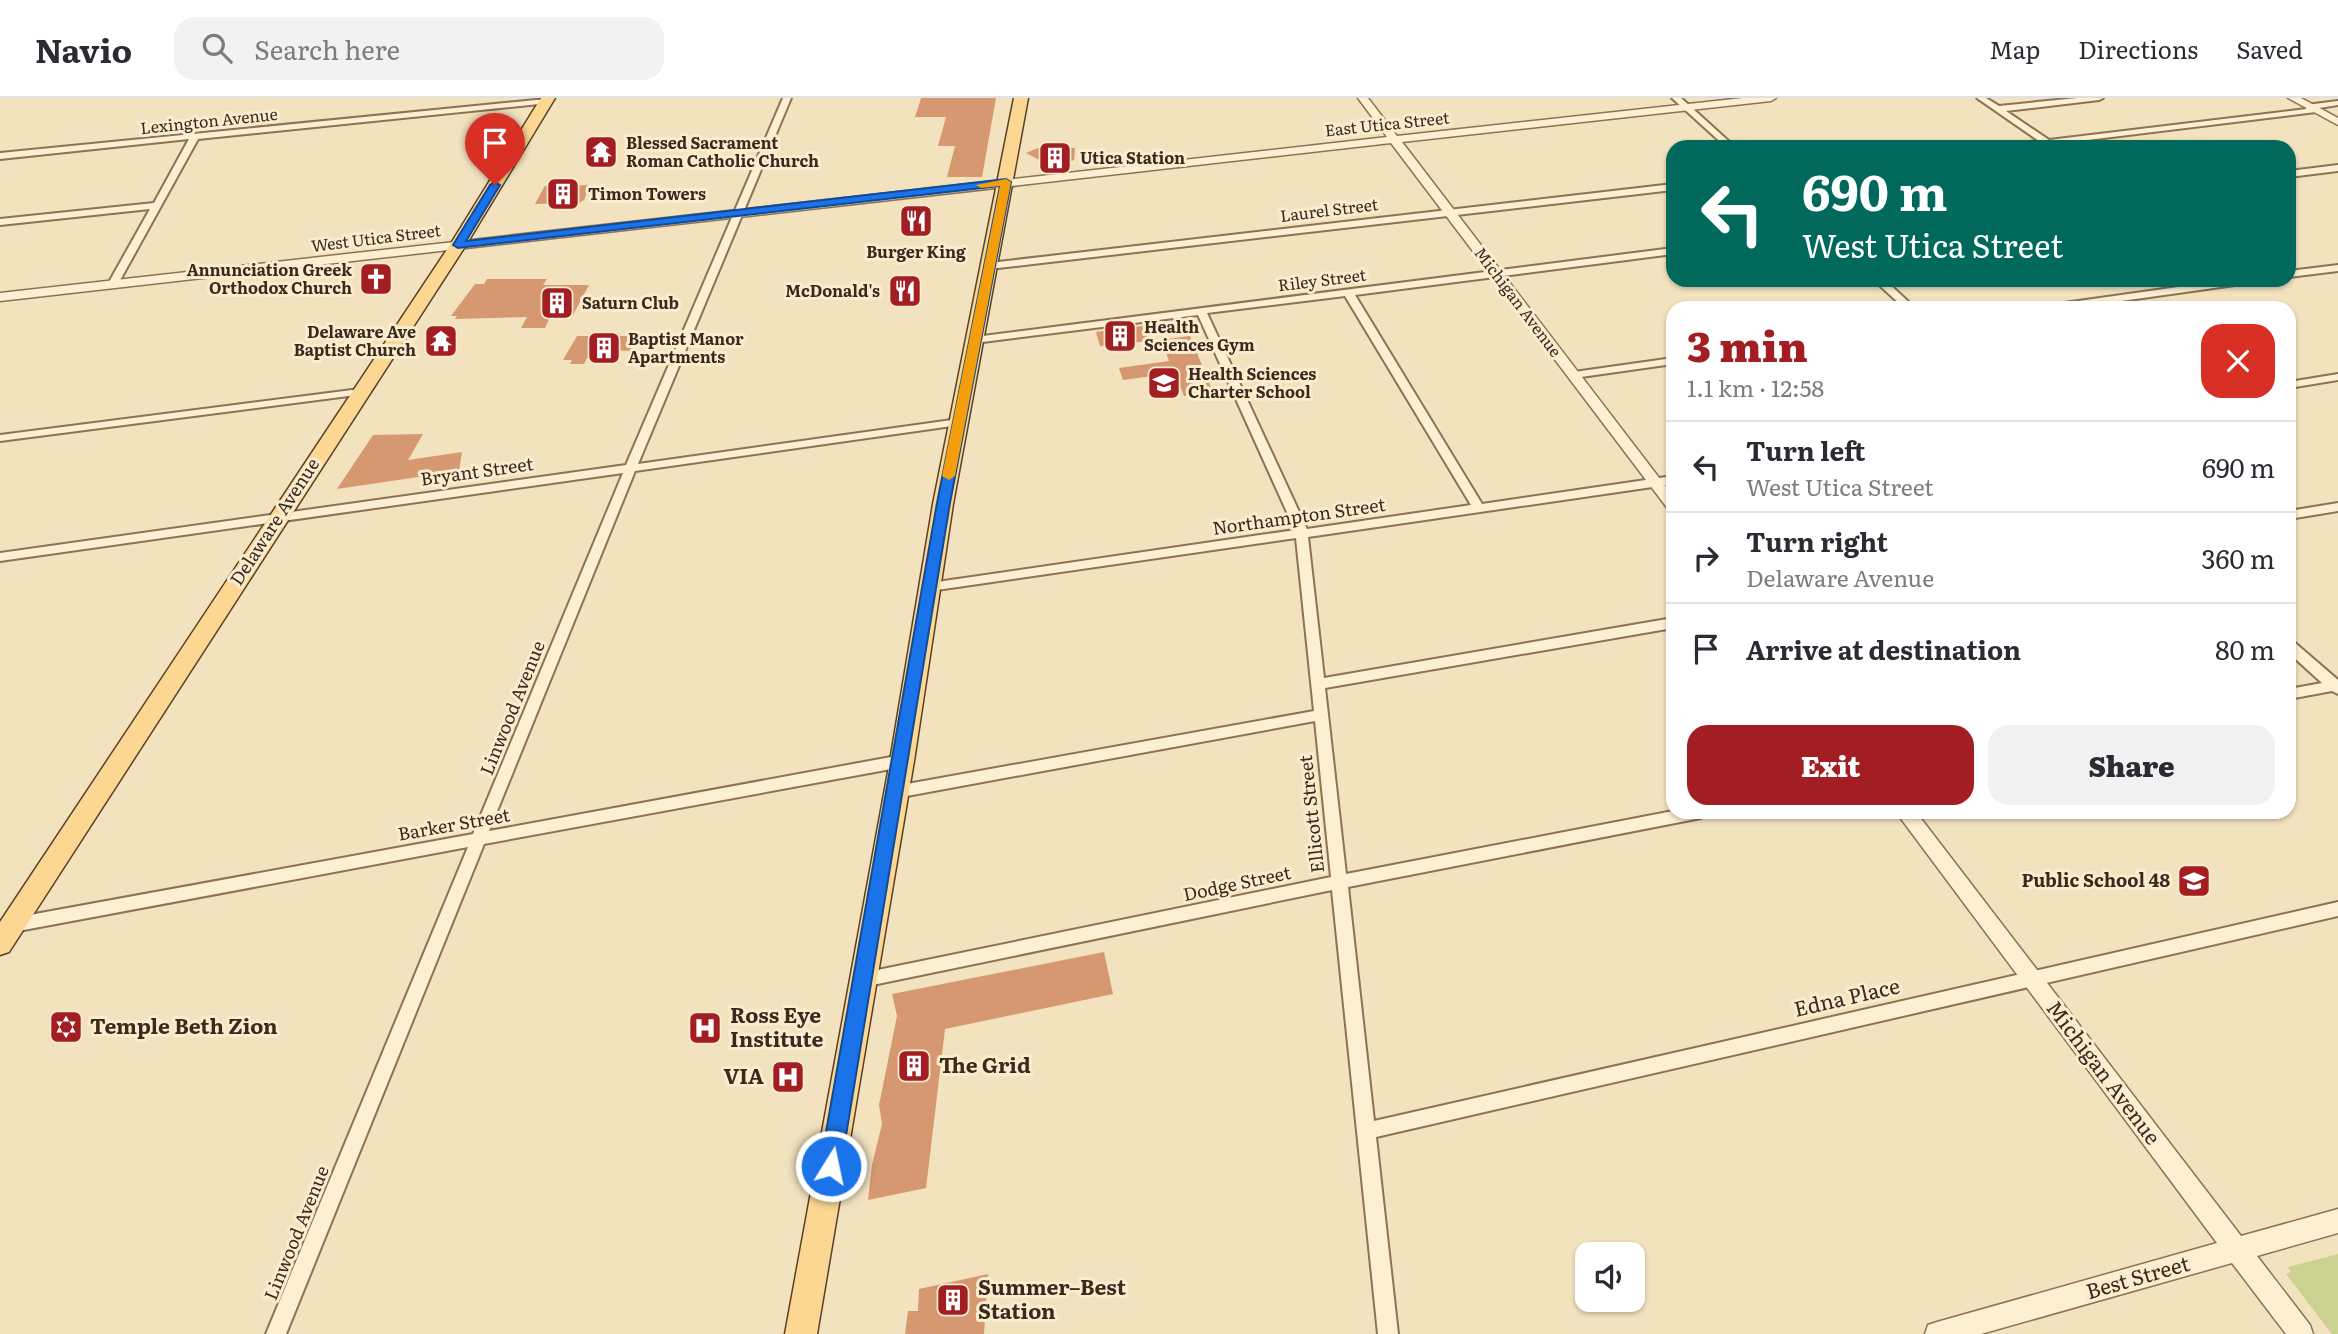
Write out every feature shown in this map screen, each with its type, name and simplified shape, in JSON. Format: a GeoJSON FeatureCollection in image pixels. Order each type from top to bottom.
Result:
{"type":"FeatureCollection","features":[{"type":"Feature","properties":{"kind":"main road"},"geometry":{"type":"LineString","coordinates":[[801,1334],[959,422],[1021,98]]}},
{"type":"Feature","properties":{"kind":"main road","name":"Delaware Avenue"},"geometry":{"type":"LineString","coordinates":[[7,935],[277,518],[458,245],[547,99]]}},
{"type":"Feature","properties":{"kind":"street","name":"Linwood Avenue"},"geometry":{"type":"LineString","coordinates":[[276,1334],[631,468],[787,98]]}},
{"type":"Feature","properties":{"kind":"street","name":"Michigan Avenue"},"geometry":{"type":"LineString","coordinates":[[1363,98],[1666,497]]}},
{"type":"Feature","properties":{"kind":"street"},"geometry":{"type":"LineString","coordinates":[[1676,98],[1723,140]]}},
{"type":"Feature","properties":{"kind":"street","name":"East Utica Street"},"geometry":{"type":"LineString","coordinates":[[1006,182],[1771,98]]}},
{"type":"Feature","properties":{"kind":"street"},"geometry":{"type":"LineString","coordinates":[[1981,98],[2044,140]]}},
{"type":"Feature","properties":{"kind":"street"},"geometry":{"type":"LineString","coordinates":[[1998,109],[2099,98]]}},
{"type":"Feature","properties":{"kind":"street"},"geometry":{"type":"LineString","coordinates":[[2293,98],[2338,122]]}},
{"type":"Feature","properties":{"kind":"street","name":"Lexington Avenue"},"geometry":{"type":"LineString","coordinates":[[0,156],[547,99]]}},
{"type":"Feature","properties":{"kind":"street"},"geometry":{"type":"LineString","coordinates":[[2063,140],[2338,103]]}},
{"type":"Feature","properties":{"kind":"street"},"geometry":{"type":"LineString","coordinates":[[113,284],[195,137]]}},
{"type":"Feature","properties":{"kind":"street"},"geometry":{"type":"LineString","coordinates":[[2296,173],[2338,168]]}},
{"type":"Feature","properties":{"kind":"street","name":"West Utica Street"},"geometry":{"type":"LineString","coordinates":[[0,297],[1006,182]]}},
{"type":"Feature","properties":{"kind":"street","name":"Laurel Street"},"geometry":{"type":"LineString","coordinates":[[989,266],[1666,188]]}},
{"type":"Feature","properties":{"kind":"street"},"geometry":{"type":"LineString","coordinates":[[0,222],[158,205]]}},
{"type":"Feature","properties":{"kind":"street","name":"Riley Street"},"geometry":{"type":"LineString","coordinates":[[975,340],[1666,252]]}},
{"type":"Feature","properties":{"kind":"street"},"geometry":{"type":"LineString","coordinates":[[2296,273],[2338,268]]}},
{"type":"Feature","properties":{"kind":"street"},"geometry":{"type":"LineString","coordinates":[[1887,287],[1902,301]]}},
{"type":"Feature","properties":{"kind":"street"},"geometry":{"type":"LineString","coordinates":[[2100,301],[2199,287]]}},
{"type":"Feature","properties":{"kind":"street"},"geometry":{"type":"LineString","coordinates":[[1348,292],[1479,509]]}},
{"type":"Feature","properties":{"kind":"street","name":"Ellicott Street"},"geometry":{"type":"LineString","coordinates":[[1200,311],[1301,526],[1388,1334]]}},
{"type":"Feature","properties":{"kind":"street"},"geometry":{"type":"LineString","coordinates":[[1574,375],[1666,362]]}},
{"type":"Feature","properties":{"kind":"street"},"geometry":{"type":"LineString","coordinates":[[2296,384],[2338,377]]}},
{"type":"Feature","properties":{"kind":"street"},"geometry":{"type":"LineString","coordinates":[[0,438],[360,392]]}},
{"type":"Feature","properties":{"kind":"street","name":"Bryant Street"},"geometry":{"type":"LineString","coordinates":[[0,557],[959,422]]}},
{"type":"Feature","properties":{"kind":"street","name":"Northampton Street"},"geometry":{"type":"LineString","coordinates":[[930,587],[1666,481]]}},
{"type":"Feature","properties":{"kind":"street"},"geometry":{"type":"LineString","coordinates":[[2296,514],[2338,507]]}},
{"type":"Feature","properties":{"kind":"street"},"geometry":{"type":"LineString","coordinates":[[1318,684],[1666,624]]}},
{"type":"Feature","properties":{"kind":"street"},"geometry":{"type":"LineString","coordinates":[[2296,651],[2337,686]]}},
{"type":"Feature","properties":{"kind":"street"},"geometry":{"type":"LineString","coordinates":[[2296,693],[2337,686]]}},
{"type":"Feature","properties":{"kind":"street"},"geometry":{"type":"LineString","coordinates":[[896,792],[1321,715]]}},
{"type":"Feature","properties":{"kind":"street","name":"Barker Street"},"geometry":{"type":"LineString","coordinates":[[7,935],[481,839],[902,761]]}},
{"type":"Feature","properties":{"kind":"street","name":"Dodge Street"},"geometry":{"type":"LineString","coordinates":[[863,980],[1339,882],[1666,819]]}},
{"type":"Feature","properties":{"kind":"street","name":"Michigan Avenue"},"geometry":{"type":"LineString","coordinates":[[1910,819],[2301,1334]]}},
{"type":"Feature","properties":{"kind":"street","name":"Edna Place"},"geometry":{"type":"LineString","coordinates":[[1366,1131],[2338,909]]}},
{"type":"Feature","properties":{"kind":"street","name":"Best Street"},"geometry":{"type":"LineString","coordinates":[[1937,1334],[2338,1221]]}},
{"type":"Feature","properties":{"kind":"green space"},"geometry":{"type":"Polygon","coordinates":[[[2338,1254],[2338,1334],[2332,1334],[2286,1274],[2291,1272],[2288,1267],[2338,1254]]]}},
{"type":"Feature","properties":{"kind":"building"},"geometry":{"type":"Polygon","coordinates":[[[921,98],[996,98],[982,177],[947,177],[955,146],[938,146],[946,117],[915,117],[921,98]]]}},
{"type":"Feature","properties":{"kind":"building","name":"Utica Station"},"geometry":{"type":"Polygon","coordinates":[[[1038,148],[1075,148],[1074,160],[1055,168],[1026,153],[1038,148]]]}},
{"type":"Feature","properties":{"kind":"building","name":"Timon Towers"},"geometry":{"type":"Polygon","coordinates":[[[590,185],[584,200],[579,203],[535,204],[545,186],[590,185]]]}},
{"type":"Feature","properties":{"kind":"building","name":"Saturn Club"},"geometry":{"type":"Polygon","coordinates":[[[487,279],[547,279],[543,285],[589,285],[573,315],[551,315],[545,328],[521,328],[527,317],[455,319],[457,316],[451,316],[475,284],[484,284],[487,279]]]}},
{"type":"Feature","properties":{"kind":"building","name":"Health Sciences Gym"},"geometry":{"type":"Polygon","coordinates":[[[1142,326],[1149,341],[1100,346],[1096,332],[1142,326]]]}},
{"type":"Feature","properties":{"kind":"building","name":"Baptist Manor Apartments"},"geometry":{"type":"Polygon","coordinates":[[[577,336],[642,336],[635,351],[607,350],[600,352],[597,358],[587,358],[584,364],[570,364],[572,360],[563,360],[577,336]]]}},
{"type":"Feature","properties":{"kind":"building","name":"Health Sciences Charter School"},"geometry":{"type":"Polygon","coordinates":[[[1190,336],[1213,392],[1184,396],[1175,373],[1123,380],[1119,368],[1169,361],[1161,340],[1190,336]]]}},
{"type":"Feature","properties":{"kind":"building"},"geometry":{"type":"Polygon","coordinates":[[[423,434],[408,460],[462,452],[459,471],[337,489],[373,435],[423,434]]]}},
{"type":"Feature","properties":{"kind":"building","name":"The Grid"},"geometry":{"type":"Polygon","coordinates":[[[1104,952],[1113,994],[945,1029],[926,1188],[868,1200],[872,1165],[882,1124],[879,1105],[897,1016],[892,994],[1104,952]]]}},
{"type":"Feature","properties":{"kind":"building","name":"Summer–Best Station"},"geometry":{"type":"Polygon","coordinates":[[[988,1274],[984,1334],[905,1334],[908,1311],[918,1311],[919,1289],[988,1274]]]}},
{"type":"Feature","properties":{"kind":"slow traffic"},"geometry":{"type":"LineString","coordinates":[[949,476],[1006,182],[981,185]]}},
{"type":"Feature","properties":{"kind":"place","name":"Blessed Sacrament Roman Catholic Church"},"geometry":{"type":"Point","coordinates":[601,152]}},
{"type":"Feature","properties":{"kind":"place","name":"Utica Station"},"geometry":{"type":"Point","coordinates":[1055,158]}},
{"type":"Feature","properties":{"kind":"place","name":"Timon Towers"},"geometry":{"type":"Point","coordinates":[563,194]}},
{"type":"Feature","properties":{"kind":"place","name":"Burger King"},"geometry":{"type":"Point","coordinates":[916,221]}},
{"type":"Feature","properties":{"kind":"place","name":"Annunciation Greek Orthodox Church"},"geometry":{"type":"Point","coordinates":[376,279]}},
{"type":"Feature","properties":{"kind":"place","name":"McDonald's"},"geometry":{"type":"Point","coordinates":[905,291]}},
{"type":"Feature","properties":{"kind":"place","name":"Saturn Club"},"geometry":{"type":"Point","coordinates":[557,303]}},
{"type":"Feature","properties":{"kind":"place","name":"Health Sciences Gym"},"geometry":{"type":"Point","coordinates":[1120,336]}},
{"type":"Feature","properties":{"kind":"place","name":"Delaware Ave Baptist Church"},"geometry":{"type":"Point","coordinates":[441,341]}},
{"type":"Feature","properties":{"kind":"place","name":"Baptist Manor Apartments"},"geometry":{"type":"Point","coordinates":[604,348]}},
{"type":"Feature","properties":{"kind":"place","name":"Health Sciences Charter School"},"geometry":{"type":"Point","coordinates":[1164,383]}},
{"type":"Feature","properties":{"kind":"place","name":"Public School 48"},"geometry":{"type":"Point","coordinates":[2194,881]}},
{"type":"Feature","properties":{"kind":"place","name":"Temple Beth Zion"},"geometry":{"type":"Point","coordinates":[66,1027]}},
{"type":"Feature","properties":{"kind":"place","name":"Ross Eye Institute"},"geometry":{"type":"Point","coordinates":[705,1028]}},
{"type":"Feature","properties":{"kind":"place","name":"The Grid"},"geometry":{"type":"Point","coordinates":[914,1066]}},
{"type":"Feature","properties":{"kind":"place","name":"VIA"},"geometry":{"type":"Point","coordinates":[788,1077]}},
{"type":"Feature","properties":{"kind":"place","name":"Summer–Best Station"},"geometry":{"type":"Point","coordinates":[953,1300]}},
{"type":"Feature","properties":{"kind":"route"},"geometry":{"type":"LineString","coordinates":[[495,185],[458,245],[1006,182],[943,503],[902,761],[831,1166]]}}]}
